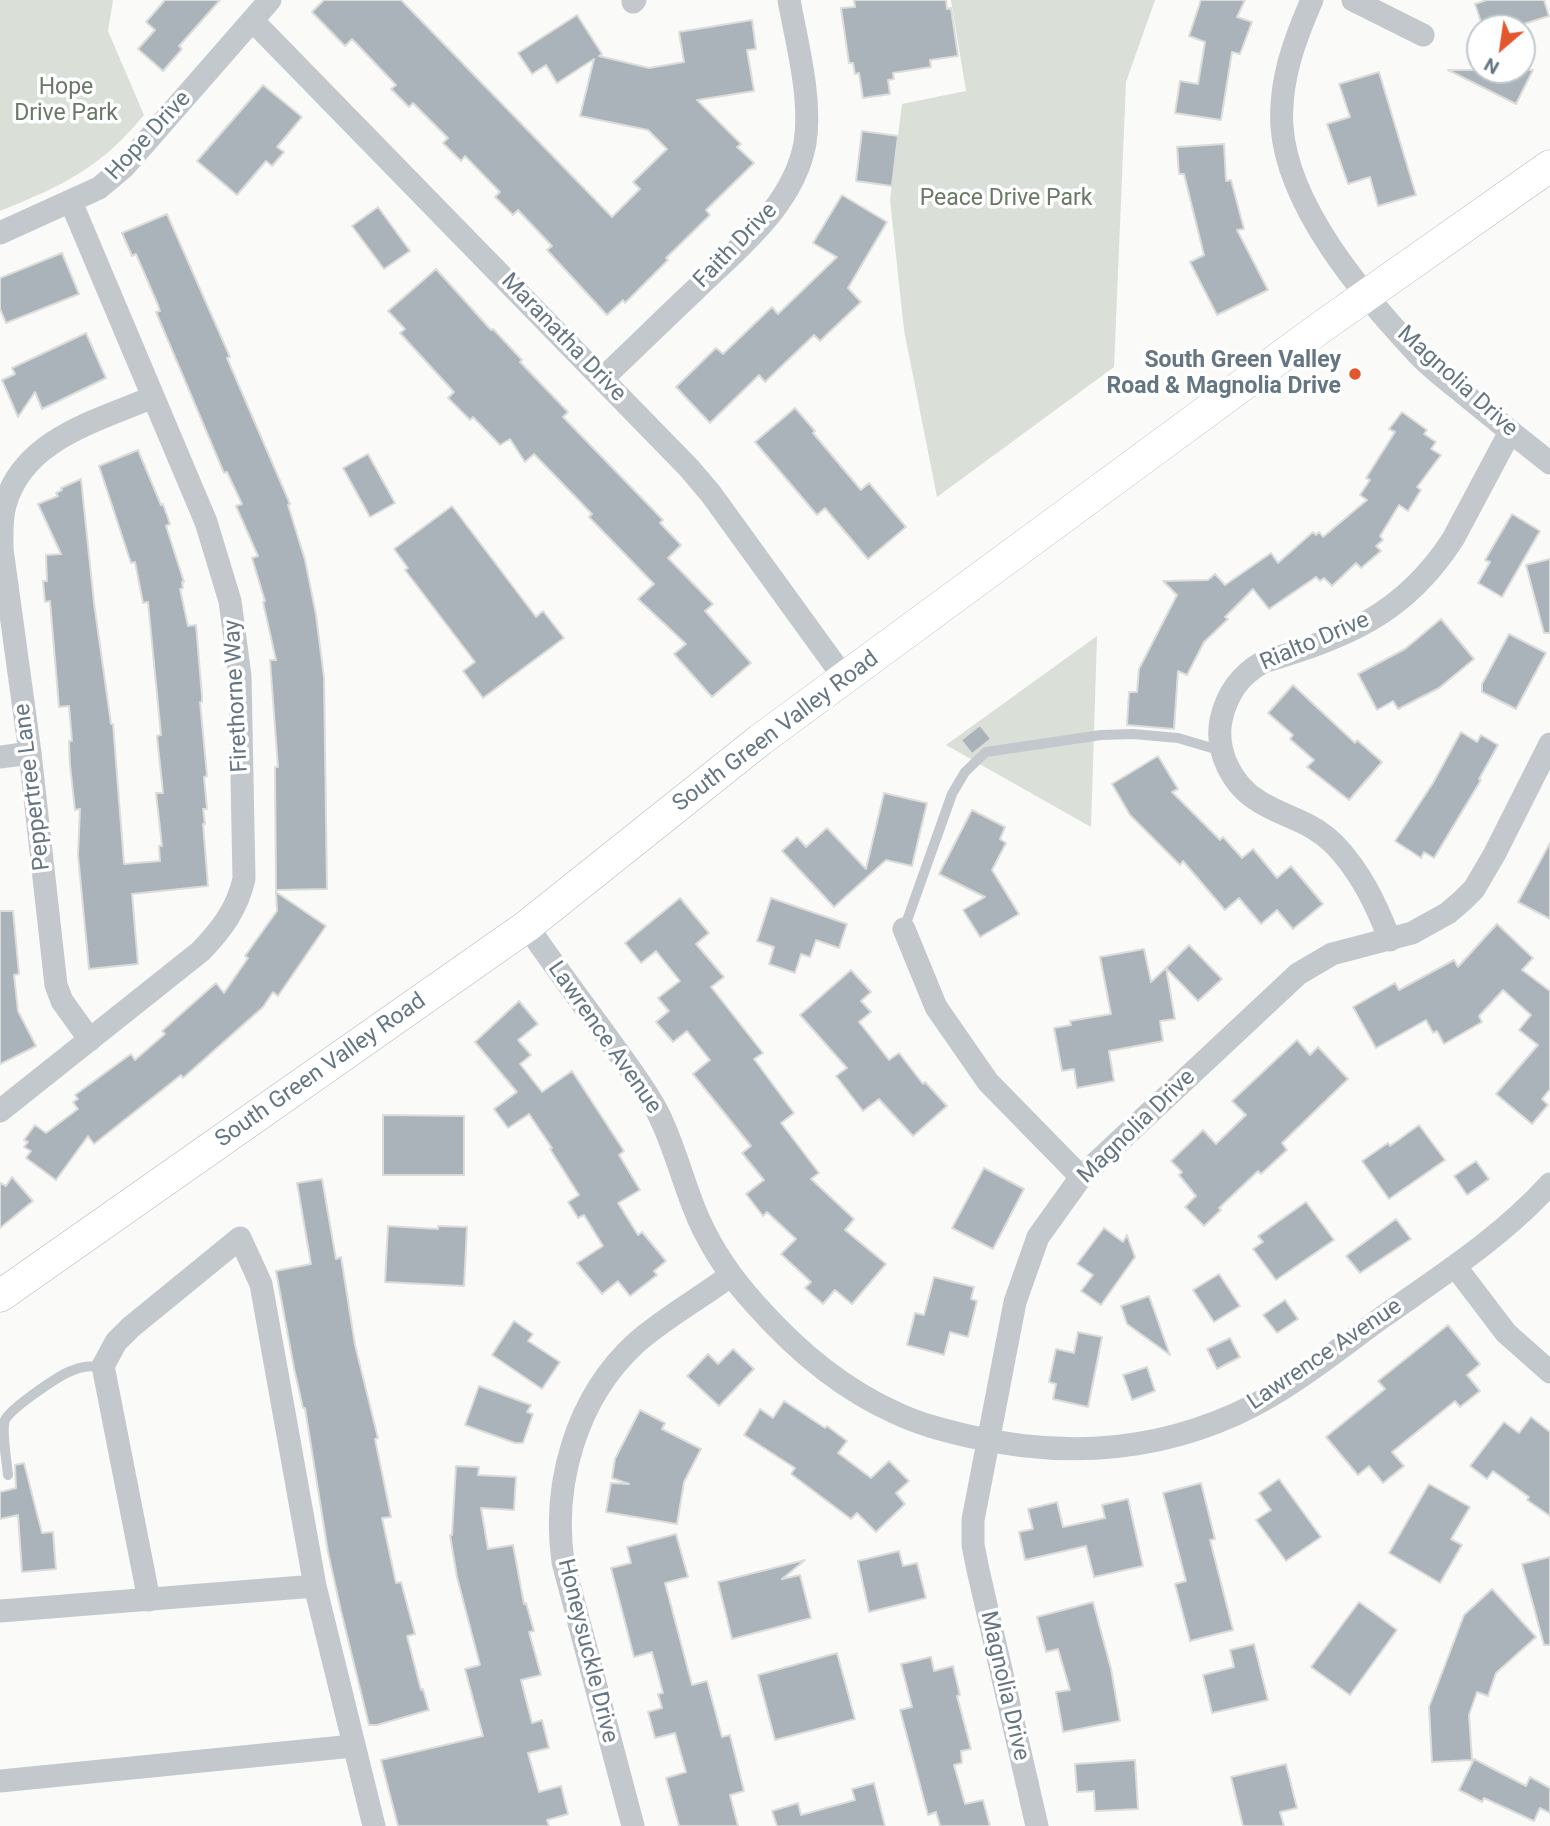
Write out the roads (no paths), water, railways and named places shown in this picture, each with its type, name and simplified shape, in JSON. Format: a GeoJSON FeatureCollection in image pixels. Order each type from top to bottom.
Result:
{"type":"FeatureCollection","features":[{"type":"Feature","properties":{"kind":"main road","name":"South Green Valley Road"},"geometry":{"type":"LineString","coordinates":[[0,1296],[527,926],[760,740],[1320,328],[1550,166]]}},
{"type":"Feature","properties":{"kind":"street","name":"Hope Drive"},"geometry":{"type":"LineString","coordinates":[[0,233],[99,188],[124,167],[270,0]]}},
{"type":"Feature","properties":{"kind":"street","name":"Faith Drive"},"geometry":{"type":"LineString","coordinates":[[603,378],[754,233],[792,181],[805,143],[806,121],[805,95],[789,0]]}},
{"type":"Feature","properties":{"kind":"street","name":"Magnolia Drive"},"geometry":{"type":"LineString","coordinates":[[1312,0],[1293,44],[1282,110],[1284,147],[1294,182],[1314,221],[1368,296],[1415,351],[1550,463]]}},
{"type":"Feature","properties":{"kind":"street"},"geometry":{"type":"LineString","coordinates":[[1353,0],[1423,35]]}},
{"type":"Feature","properties":{"kind":"street","name":"Maranatha Drive"},"geometry":{"type":"LineString","coordinates":[[253,20],[603,378],[711,494],[845,679]]}},
{"type":"Feature","properties":{"kind":"street","name":"Firethorne Way"},"geometry":{"type":"LineString","coordinates":[[0,1111],[210,942],[235,908],[244,879],[240,676],[230,601],[206,522],[72,202]]}},
{"type":"Feature","properties":{"kind":"street","name":"Peppertree Lane"},"geometry":{"type":"LineString","coordinates":[[90,1040],[62,1000],[56,985],[30,753],[2,549],[5,505],[21,473],[33,456],[46,446],[153,397]]}},
{"type":"Feature","properties":{"kind":"street","name":"Rialto Drive"},"geometry":{"type":"LineString","coordinates":[[1390,940],[1371,895],[1332,842],[1296,818],[1260,803],[1232,775],[1222,751],[1222,715],[1226,700],[1242,676],[1264,662],[1346,634],[1387,610],[1411,589],[1433,567],[1453,539],[1510,432]]}},
{"type":"Feature","properties":{"kind":"street","name":"Magnolia Drive"},"geometry":{"type":"LineString","coordinates":[[1037,1826],[973,1545],[972,1520],[1015,1302],[1038,1237],[1081,1177],[1298,974],[1332,954],[1390,940],[1431,923],[1448,913],[1474,889],[1550,744]]}},
{"type":"Feature","properties":{"kind":"street"},"geometry":{"type":"LineString","coordinates":[[0,757],[30,753]]}},
{"type":"Feature","properties":{"kind":"street","name":"Lawrence Avenue"},"geometry":{"type":"LineString","coordinates":[[527,926],[656,1109],[699,1219],[731,1275],[780,1332],[841,1381],[896,1414],[936,1428],[1032,1448],[1087,1450],[1137,1444],[1207,1426],[1238,1413],[1291,1381],[1455,1266],[1514,1221],[1550,1184]]}},
{"type":"Feature","properties":{"kind":"street"},"geometry":{"type":"LineString","coordinates":[[904,929],[936,1007],[988,1082],[1081,1177]]}},
{"type":"Feature","properties":{"kind":"street"},"geometry":{"type":"LineString","coordinates":[[149,1600],[103,1366],[116,1342],[131,1327],[240,1238],[261,1284],[315,1586],[374,1826]]}},
{"type":"Feature","properties":{"kind":"street"},"geometry":{"type":"LineString","coordinates":[[1455,1266],[1506,1333],[1550,1372]]}},
{"type":"Feature","properties":{"kind":"street","name":"Honeysuckle Drive"},"geometry":{"type":"LineString","coordinates":[[633,1826],[565,1573],[559,1535],[562,1480],[581,1423],[606,1379],[626,1353],[653,1329],[731,1275]]}},
{"type":"Feature","properties":{"kind":"street"},"geometry":{"type":"LineString","coordinates":[[0,1611],[315,1586]]}},
{"type":"Feature","properties":{"kind":"street"},"geometry":{"type":"LineString","coordinates":[[0,1781],[353,1746]]}},
{"type":"Feature","properties":{"kind":"lane"},"geometry":{"type":"LineString","coordinates":[[904,929],[952,794],[965,772],[986,752],[1117,734],[1178,738],[1222,751]]}},
{"type":"Feature","properties":{"kind":"lane"},"geometry":{"type":"LineString","coordinates":[[8,1475],[4,1425],[9,1415],[60,1376],[80,1368],[103,1366]]}},
{"type":"Feature","properties":{"kind":"place","name":"South Green Valley Road & Magnolia Drive"},"geometry":{"type":"Point","coordinates":[1355,374]}},
{"type":"Feature","properties":{"kind":"park label","name":"Hope Drive Park"},"geometry":{"type":"Point","coordinates":[66,101]}},
{"type":"Feature","properties":{"kind":"park label","name":"Peace Drive Park"},"geometry":{"type":"Point","coordinates":[1006,199]}}]}
